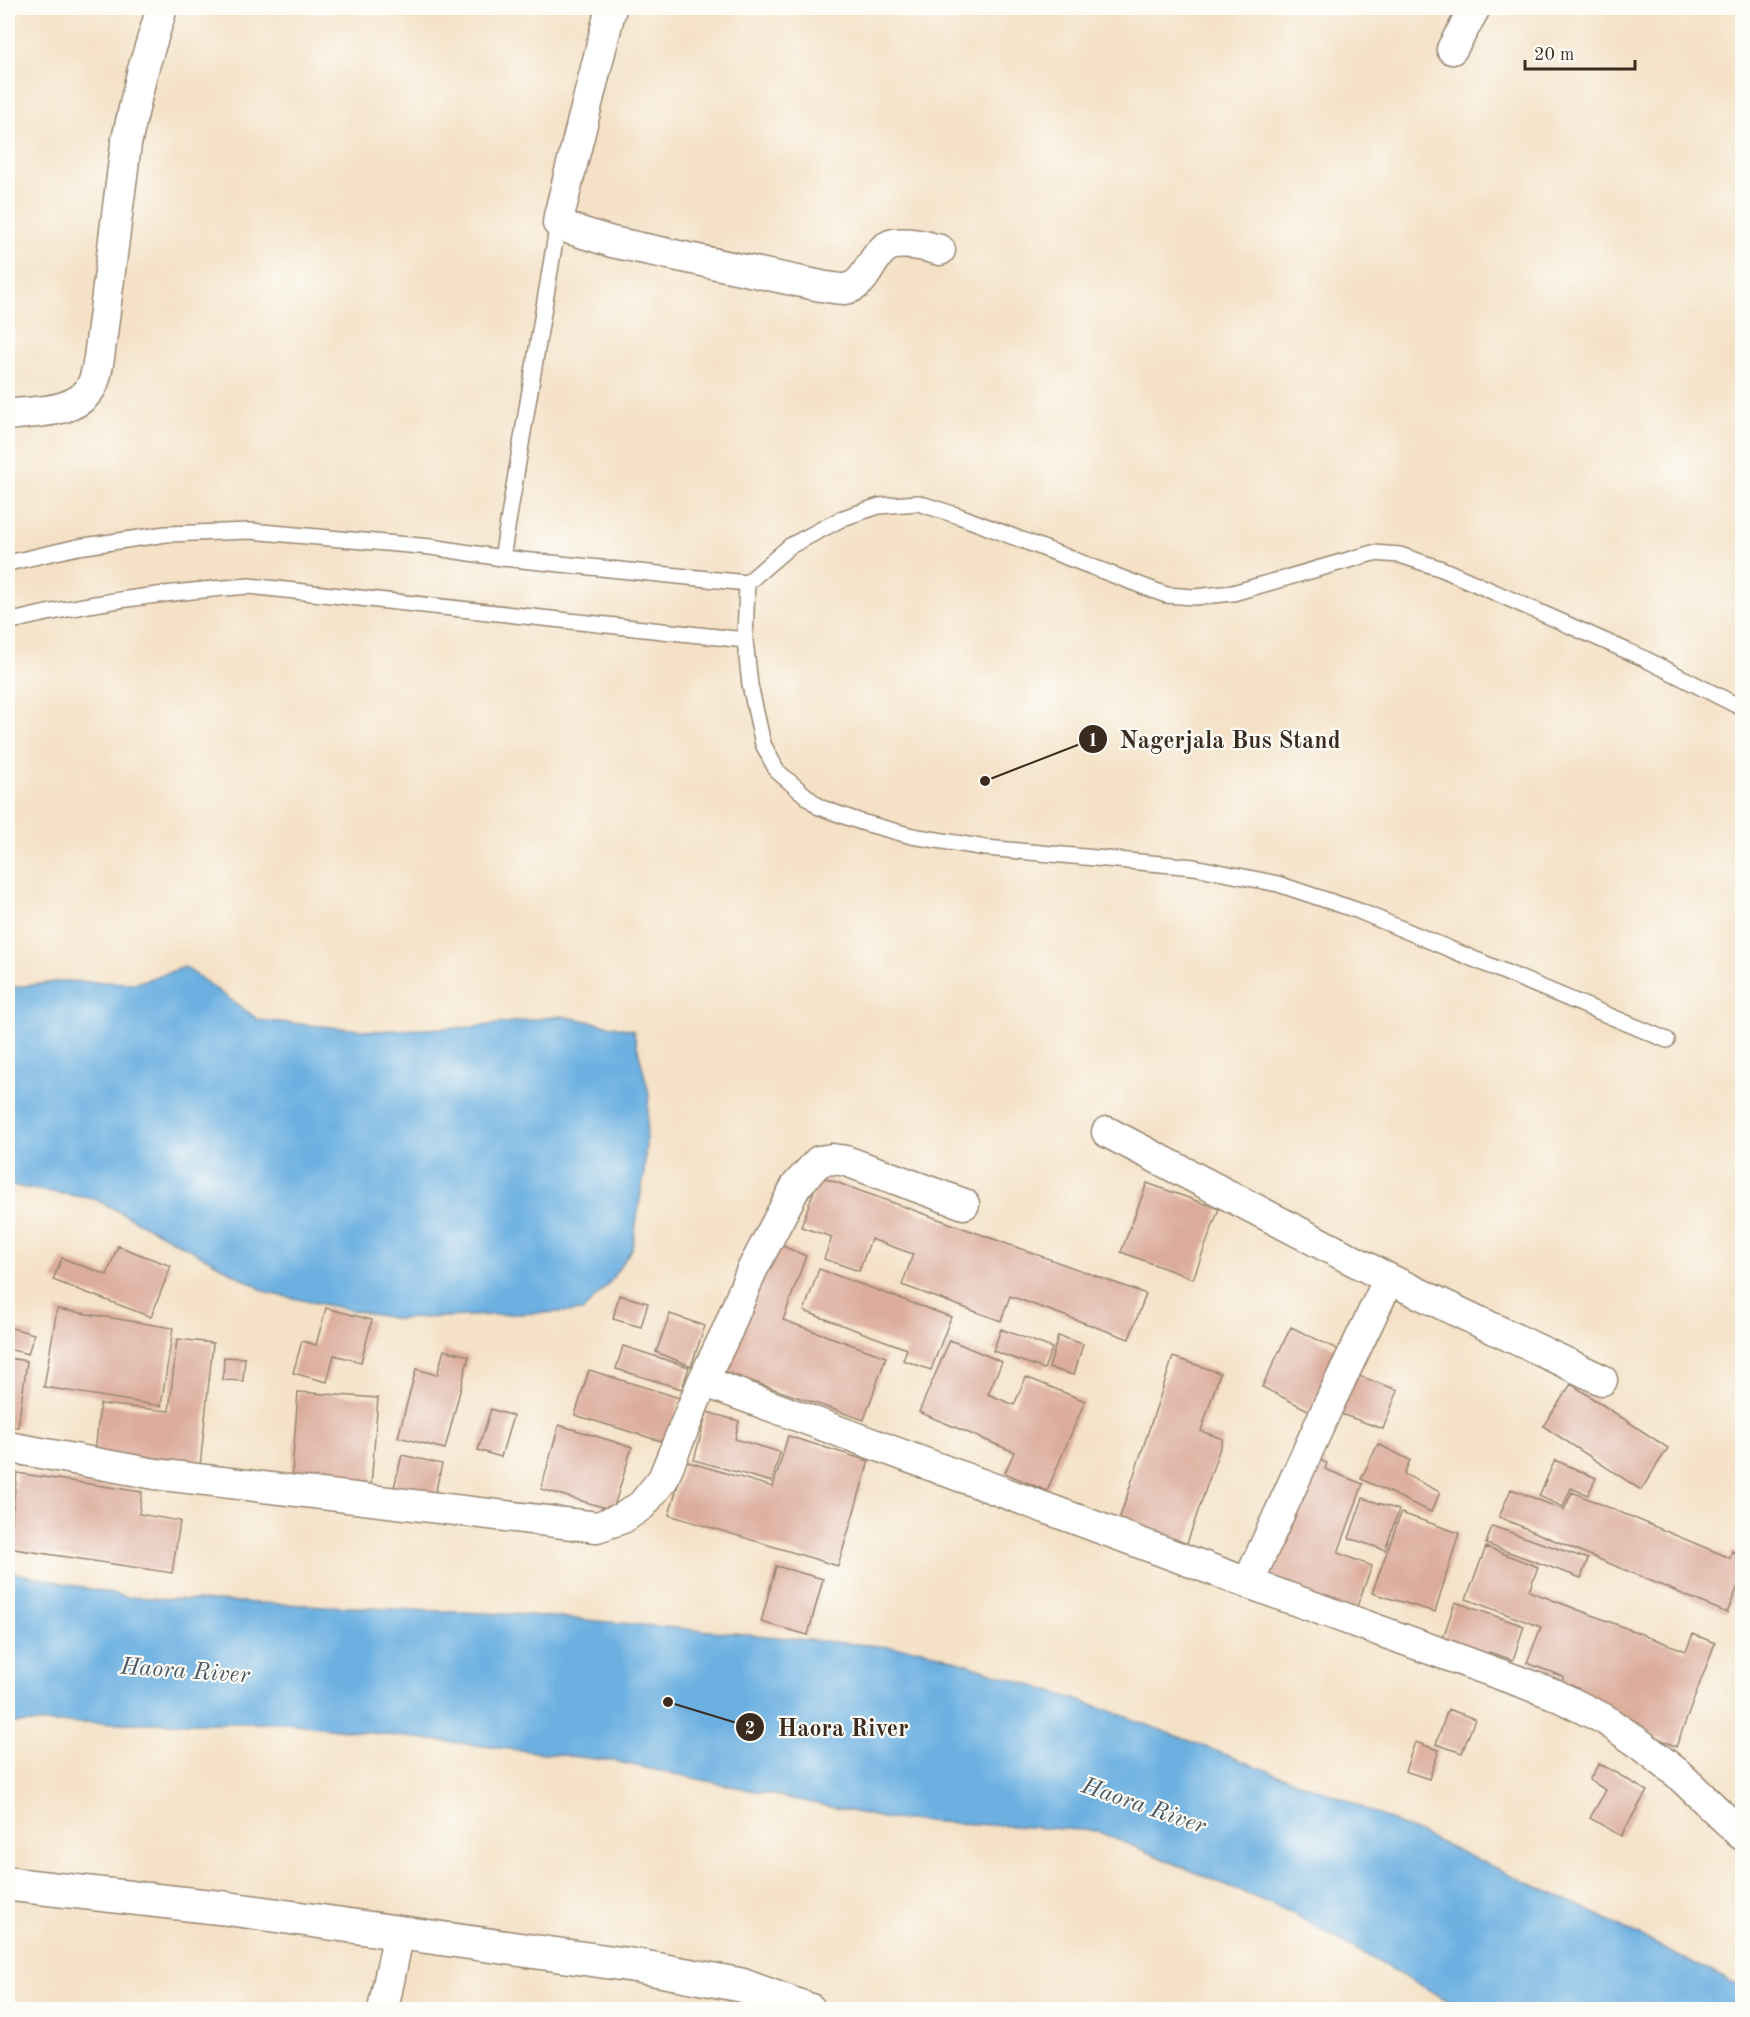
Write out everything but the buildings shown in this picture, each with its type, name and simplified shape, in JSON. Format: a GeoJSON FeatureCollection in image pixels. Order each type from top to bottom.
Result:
{"type":"FeatureCollection","features":[{"type":"Feature","properties":{"kind":"street"},"geometry":{"type":"LineString","coordinates":[[8,415],[66,407],[82,399],[91,388],[95,377],[126,144],[142,73],[162,8]]}},
{"type":"Feature","properties":{"kind":"street"},"geometry":{"type":"LineString","coordinates":[[611,8],[558,223],[565,228],[612,242],[821,286],[846,289],[860,282],[881,250],[893,244],[912,244],[940,250]]}},
{"type":"Feature","properties":{"kind":"street"},"geometry":{"type":"LineString","coordinates":[[1452,48],[1475,8]]}},
{"type":"Feature","properties":{"kind":"street"},"geometry":{"type":"LineString","coordinates":[[1107,1132],[1389,1279],[1602,1380]]}},
{"type":"Feature","properties":{"kind":"street"},"geometry":{"type":"LineString","coordinates":[[8,1447],[155,1474],[597,1527],[623,1518],[642,1505],[663,1479],[751,1272],[796,1186],[819,1161],[846,1161],[964,1204]]}},
{"type":"Feature","properties":{"kind":"street"},"geometry":{"type":"LineString","coordinates":[[1248,1583],[1328,1406],[1389,1279]]}},
{"type":"Feature","properties":{"kind":"street"},"geometry":{"type":"LineString","coordinates":[[703,1382],[1554,1694],[1594,1714],[1652,1752],[1743,1835]]}},
{"type":"Feature","properties":{"kind":"street"},"geometry":{"type":"LineString","coordinates":[[8,1884],[224,1908],[638,1966],[741,1985],[809,2010]]}},
{"type":"Feature","properties":{"kind":"street"},"geometry":{"type":"LineString","coordinates":[[383,2010],[399,1932]]}},
{"type":"Feature","properties":{"kind":"lane"},"geometry":{"type":"LineString","coordinates":[[501,558],[558,223]]}},
{"type":"Feature","properties":{"kind":"lane"},"geometry":{"type":"LineString","coordinates":[[8,563],[78,547],[166,534],[250,531],[431,547],[501,558],[747,583],[790,546],[843,518],[879,506],[918,503],[959,516],[1167,595],[1194,597],[1233,593],[1372,553],[1400,555],[1442,569],[1601,639],[1743,708]]}},
{"type":"Feature","properties":{"kind":"lane"},"geometry":{"type":"LineString","coordinates":[[747,583],[745,640],[750,686],[763,744],[777,771],[819,807],[861,822],[912,836],[986,848],[1194,867],[1278,884],[1359,911],[1667,1040]]}},
{"type":"Feature","properties":{"kind":"lane"},"geometry":{"type":"LineString","coordinates":[[8,622],[52,611],[170,592],[249,586],[745,640]]}},
{"type":"Feature","properties":{"kind":"water"},"geometry":{"type":"Polygon","coordinates":[[[185,967],[259,1020],[373,1031],[474,1027],[561,1016],[633,1030],[649,1093],[644,1175],[632,1249],[609,1283],[583,1311],[396,1319],[268,1293],[95,1199],[8,1185],[8,988],[63,981],[136,983],[185,967]]]}},
{"type":"Feature","properties":{"kind":"water"},"geometry":{"type":"Polygon","coordinates":[[[8,1571],[127,1597],[529,1615],[924,1650],[1105,1709],[1346,1800],[1586,1909],[1742,1987],[1742,2009],[1462,2009],[1290,1912],[1097,1831],[888,1819],[613,1761],[286,1723],[8,1723],[8,1571]]]}},
{"type":"Feature","properties":{"kind":"place","name":"Nagerjala Bus Stand"},"geometry":{"type":"Point","coordinates":[985,781]}},
{"type":"Feature","properties":{"kind":"place","name":"Haora River"},"geometry":{"type":"Point","coordinates":[668,1702]}}]}
